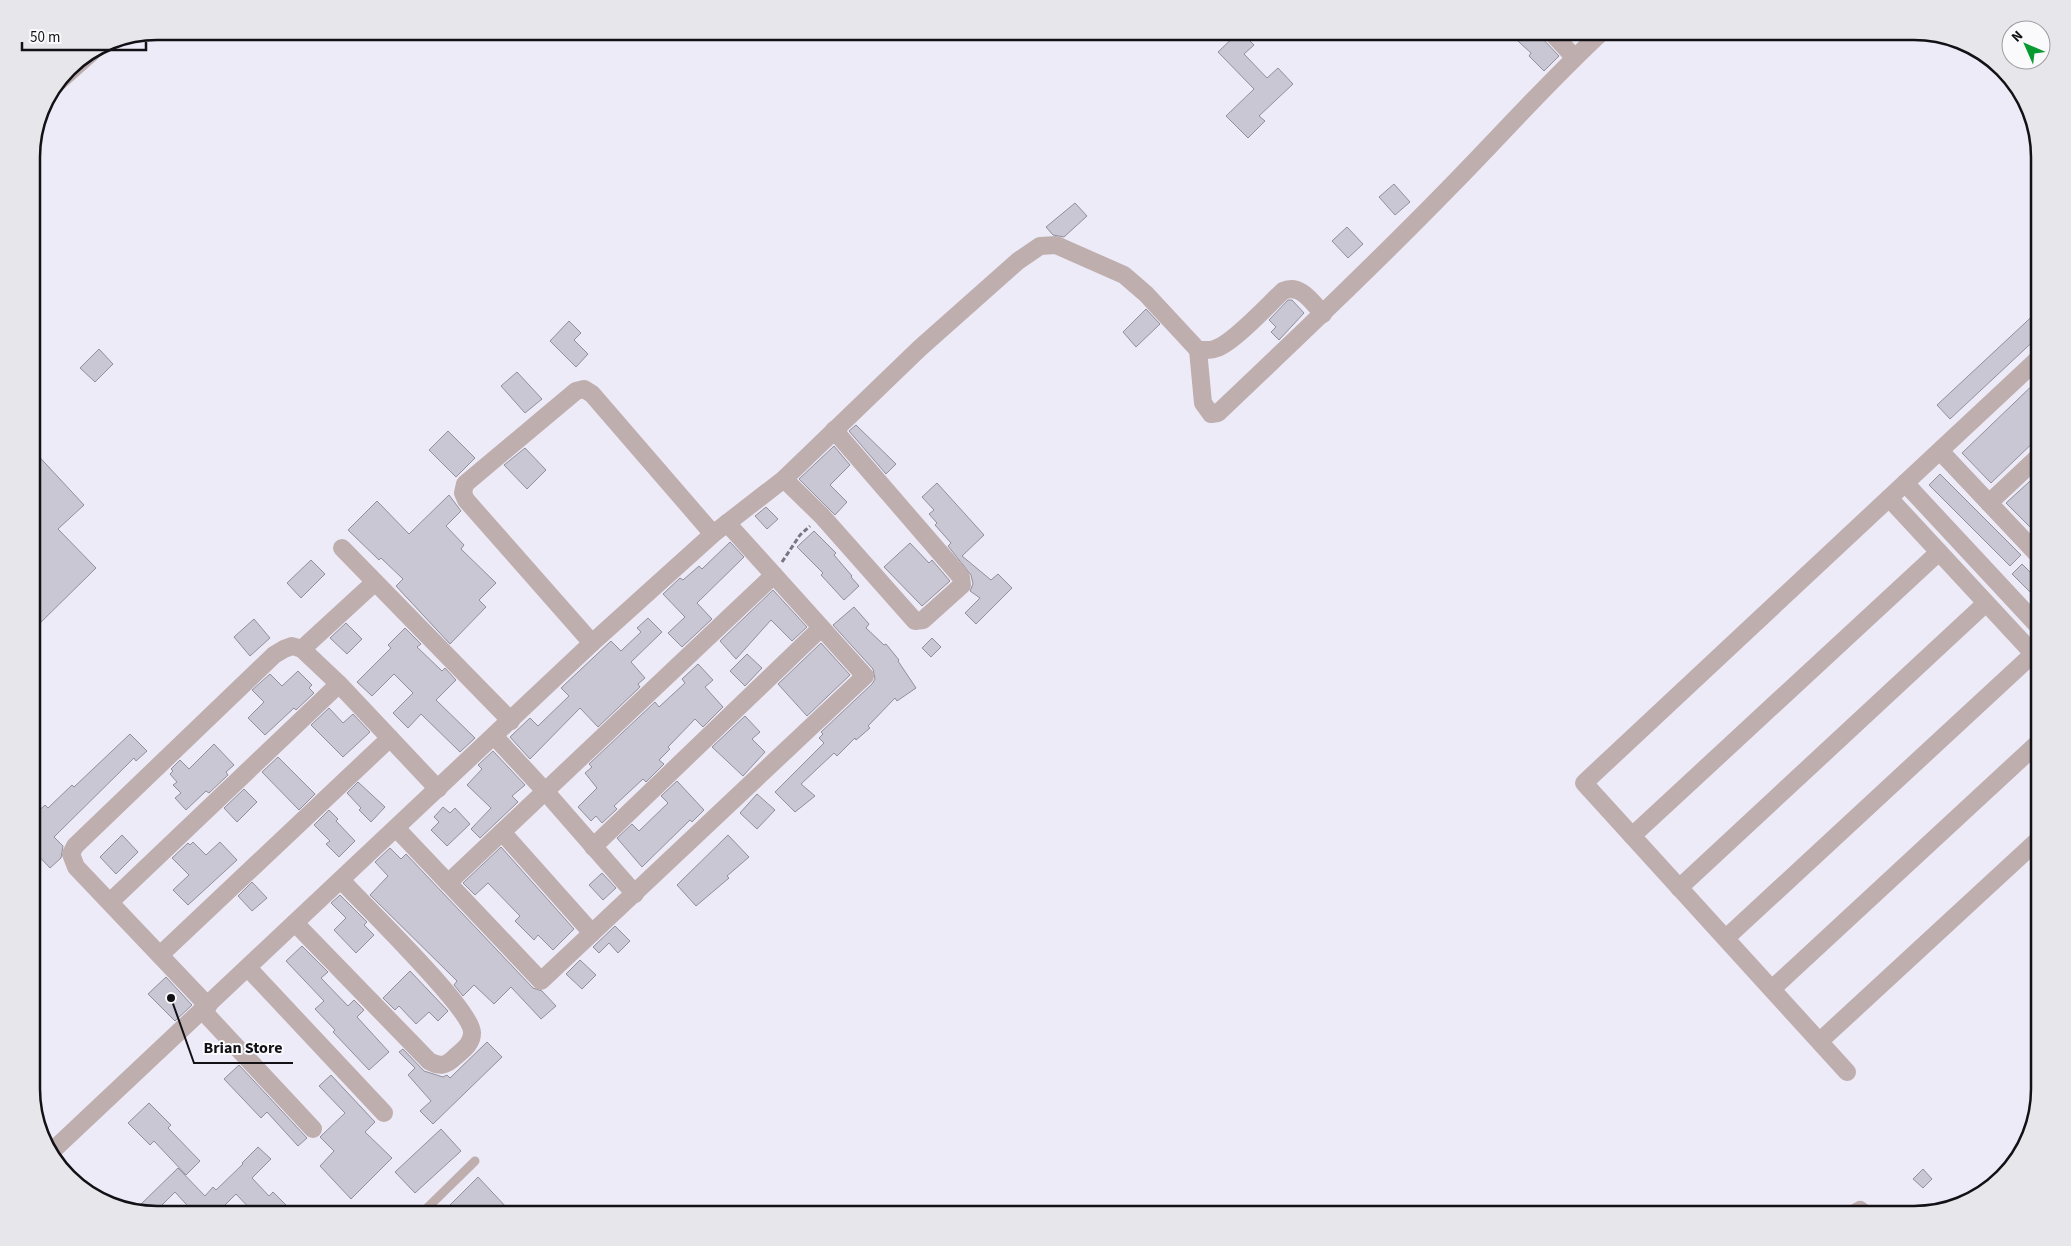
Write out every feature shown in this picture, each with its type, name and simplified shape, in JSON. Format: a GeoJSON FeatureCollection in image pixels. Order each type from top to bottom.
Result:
{"type":"FeatureCollection","features":[{"type":"Feature","properties":{"kind":"street"},"geometry":{"type":"LineString","coordinates":[[1558,40],[1574,57]]}},
{"type":"Feature","properties":{"kind":"street"},"geometry":{"type":"LineString","coordinates":[[56,1147],[592,643],[720,528],[784,479],[920,348],[1018,261],[1040,246],[1056,245],[1124,275],[1146,294],[1198,350],[1203,404],[1211,414],[1218,413],[1323,314],[1451,186],[1574,57],[1593,40]]}},
{"type":"Feature","properties":{"kind":"street"},"geometry":{"type":"LineString","coordinates":[[1198,350],[1218,348],[1229,342],[1283,291],[1290,288],[1300,290],[1323,314]]}},
{"type":"Feature","properties":{"kind":"street"},"geometry":{"type":"LineString","coordinates":[[1847,1072],[1584,783],[2031,365]]}},
{"type":"Feature","properties":{"kind":"street"},"geometry":{"type":"LineString","coordinates":[[396,828],[541,981],[865,676],[774,575],[720,528],[592,394],[584,389],[576,391],[466,484],[463,493],[466,500],[592,643]]}},
{"type":"Feature","properties":{"kind":"street"},"geometry":{"type":"LineString","coordinates":[[784,479],[822,516],[915,621],[923,620],[962,585],[962,577],[834,430]]}},
{"type":"Feature","properties":{"kind":"street"},"geometry":{"type":"LineString","coordinates":[[1940,451],[1988,503],[2031,545]]}},
{"type":"Feature","properties":{"kind":"street"},"geometry":{"type":"LineString","coordinates":[[1988,503],[2031,463]]}},
{"type":"Feature","properties":{"kind":"street"},"geometry":{"type":"LineString","coordinates":[[1905,483],[2031,618]]}},
{"type":"Feature","properties":{"kind":"street"},"geometry":{"type":"LineString","coordinates":[[1889,498],[2031,652]]}},
{"type":"Feature","properties":{"kind":"street"},"geometry":{"type":"LineString","coordinates":[[342,548],[511,721]]}},
{"type":"Feature","properties":{"kind":"street"},"geometry":{"type":"LineString","coordinates":[[1632,836],[1939,552]]}},
{"type":"Feature","properties":{"kind":"street"},"geometry":{"type":"LineString","coordinates":[[448,883],[774,575]]}},
{"type":"Feature","properties":{"kind":"street"},"geometry":{"type":"LineString","coordinates":[[302,650],[375,582]]}},
{"type":"Feature","properties":{"kind":"street"},"geometry":{"type":"LineString","coordinates":[[1679,888],[1986,603]]}},
{"type":"Feature","properties":{"kind":"street"},"geometry":{"type":"LineString","coordinates":[[593,847],[821,628]]}},
{"type":"Feature","properties":{"kind":"street"},"geometry":{"type":"LineString","coordinates":[[313,1129],[205,1009],[160,955],[76,867],[71,854],[75,846],[274,655],[284,648],[292,646],[302,650],[339,684],[438,788]]}},
{"type":"Feature","properties":{"kind":"street"},"geometry":{"type":"LineString","coordinates":[[1726,938],[2031,662]]}},
{"type":"Feature","properties":{"kind":"street"},"geometry":{"type":"LineString","coordinates":[[110,902],[339,684]]}},
{"type":"Feature","properties":{"kind":"street"},"geometry":{"type":"LineString","coordinates":[[494,737],[545,791],[635,894]]}},
{"type":"Feature","properties":{"kind":"street"},"geometry":{"type":"LineString","coordinates":[[160,955],[390,738]]}},
{"type":"Feature","properties":{"kind":"street"},"geometry":{"type":"LineString","coordinates":[[1772,989],[2031,749]]}},
{"type":"Feature","properties":{"kind":"street"},"geometry":{"type":"LineString","coordinates":[[502,832],[592,933]]}},
{"type":"Feature","properties":{"kind":"street"},"geometry":{"type":"LineString","coordinates":[[1820,1042],[2031,846]]}},
{"type":"Feature","properties":{"kind":"street"},"geometry":{"type":"LineString","coordinates":[[294,923],[429,1061],[438,1066],[448,1064],[471,1042],[472,1031],[468,1018],[421,963],[341,880]]}},
{"type":"Feature","properties":{"kind":"street"},"geometry":{"type":"LineString","coordinates":[[248,968],[384,1113]]}},
{"type":"Feature","properties":{"kind":"lane"},"geometry":{"type":"LineString","coordinates":[[429,1206],[475,1161]]}},
{"type":"Feature","properties":{"kind":"path"},"geometry":{"type":"LineString","coordinates":[[774,575],[800,535],[822,516]]}},
{"type":"Feature","properties":{"kind":"building"},"geometry":{"type":"Polygon","coordinates":[[[1231,40],[1249,40],[1254,45],[1244,54],[1267,78],[1278,68],[1293,84],[1259,116],[1265,121],[1248,138],[1226,116],[1254,89],[1218,52],[1231,40]]]}},
{"type":"Feature","properties":{"kind":"building"},"geometry":{"type":"Polygon","coordinates":[[[1517,40],[1544,40],[1559,56],[1544,71],[1529,56],[1531,53],[1517,40]]]}},
{"type":"Feature","properties":{"kind":"building"},"geometry":{"type":"Polygon","coordinates":[[[1394,184],[1410,202],[1395,215],[1379,197],[1394,184]]]}},
{"type":"Feature","properties":{"kind":"building"},"geometry":{"type":"Polygon","coordinates":[[[1075,203],[1087,216],[1064,237],[1053,235],[1046,227],[1075,203]]]}},
{"type":"Feature","properties":{"kind":"building"},"geometry":{"type":"Polygon","coordinates":[[[1347,227],[1363,244],[1348,258],[1332,241],[1347,227]]]}},
{"type":"Feature","properties":{"kind":"building"},"geometry":{"type":"Polygon","coordinates":[[[1288,300],[1292,300],[1304,313],[1279,340],[1271,332],[1276,327],[1269,320],[1288,300]]]}},
{"type":"Feature","properties":{"kind":"building"},"geometry":{"type":"Polygon","coordinates":[[[1146,309],[1160,324],[1136,347],[1123,332],[1146,309]]]}},
{"type":"Feature","properties":{"kind":"building"},"geometry":{"type":"Polygon","coordinates":[[[2031,317],[2031,343],[1950,419],[1937,405],[2031,317]]]}},
{"type":"Feature","properties":{"kind":"building"},"geometry":{"type":"Polygon","coordinates":[[[569,321],[581,333],[574,340],[588,354],[576,367],[550,341],[569,321]]]}},
{"type":"Feature","properties":{"kind":"building"},"geometry":{"type":"Polygon","coordinates":[[[99,349],[113,364],[95,382],[80,368],[99,349]]]}},
{"type":"Feature","properties":{"kind":"building"},"geometry":{"type":"Polygon","coordinates":[[[517,372],[542,399],[525,413],[501,386],[517,372]]]}},
{"type":"Feature","properties":{"kind":"building"},"geometry":{"type":"Polygon","coordinates":[[[2031,387],[2031,445],[1991,483],[1962,453],[2031,387]]]}},
{"type":"Feature","properties":{"kind":"building"},"geometry":{"type":"Polygon","coordinates":[[[856,425],[896,464],[886,474],[849,431],[856,425]]]}},
{"type":"Feature","properties":{"kind":"building"},"geometry":{"type":"Polygon","coordinates":[[[448,431],[475,458],[456,477],[429,450],[448,431]]]}},
{"type":"Feature","properties":{"kind":"building"},"geometry":{"type":"Polygon","coordinates":[[[834,446],[850,465],[830,485],[847,502],[835,515],[799,479],[834,446]]]}},
{"type":"Feature","properties":{"kind":"building"},"geometry":{"type":"Polygon","coordinates":[[[525,448],[546,470],[527,489],[504,465],[525,448]]]}},
{"type":"Feature","properties":{"kind":"building"},"geometry":{"type":"Polygon","coordinates":[[[40,458],[84,505],[58,529],[96,568],[40,623],[40,458]]]}},
{"type":"Feature","properties":{"kind":"building"},"geometry":{"type":"Polygon","coordinates":[[[1940,474],[2021,555],[2010,566],[1929,485],[1940,474]]]}},
{"type":"Feature","properties":{"kind":"building"},"geometry":{"type":"Polygon","coordinates":[[[2031,480],[2031,528],[2006,503],[2031,480]]]}},
{"type":"Feature","properties":{"kind":"building"},"geometry":{"type":"Polygon","coordinates":[[[937,483],[984,535],[962,556],[991,580],[998,574],[1012,588],[976,624],[965,613],[980,598],[970,591],[973,584],[971,575],[948,546],[951,543],[935,525],[937,523],[929,514],[934,510],[922,497],[937,483]]]}},
{"type":"Feature","properties":{"kind":"building"},"geometry":{"type":"Polygon","coordinates":[[[449,495],[461,511],[446,526],[464,545],[461,549],[496,583],[479,600],[486,607],[450,644],[396,586],[403,579],[381,558],[379,560],[348,530],[377,501],[409,534],[449,495]]]}},
{"type":"Feature","properties":{"kind":"building"},"geometry":{"type":"Polygon","coordinates":[[[766,507],[778,519],[767,529],[755,516],[766,507]]]}},
{"type":"Feature","properties":{"kind":"building"},"geometry":{"type":"Polygon","coordinates":[[[814,531],[836,553],[834,555],[859,586],[844,600],[821,575],[823,573],[797,547],[814,531]]]}},
{"type":"Feature","properties":{"kind":"building"},"geometry":{"type":"Polygon","coordinates":[[[730,542],[744,557],[697,603],[712,619],[682,647],[668,633],[685,617],[663,594],[680,578],[683,580],[699,566],[702,569],[730,542]]]}},
{"type":"Feature","properties":{"kind":"building"},"geometry":{"type":"Polygon","coordinates":[[[910,543],[929,563],[932,560],[950,581],[922,606],[884,567],[910,543]]]}},
{"type":"Feature","properties":{"kind":"building"},"geometry":{"type":"Polygon","coordinates":[[[311,560],[325,574],[301,598],[287,583],[311,560]]]}},
{"type":"Feature","properties":{"kind":"building"},"geometry":{"type":"Polygon","coordinates":[[[2022,564],[2031,573],[2031,593],[2012,574],[2022,564]]]}},
{"type":"Feature","properties":{"kind":"building"},"geometry":{"type":"Polygon","coordinates":[[[773,590],[807,627],[792,641],[771,620],[736,659],[720,641],[773,590]]]}},
{"type":"Feature","properties":{"kind":"building"},"geometry":{"type":"Polygon","coordinates":[[[854,607],[869,624],[866,628],[884,645],[886,644],[899,660],[916,688],[897,701],[895,698],[868,726],[870,728],[856,740],[855,738],[837,756],[834,753],[801,784],[815,796],[795,812],[775,792],[824,743],[819,738],[823,734],[821,732],[875,679],[873,669],[833,625],[854,607]]]}},
{"type":"Feature","properties":{"kind":"building"},"geometry":{"type":"Polygon","coordinates":[[[648,618],[662,632],[631,662],[645,678],[638,684],[640,687],[598,727],[580,708],[530,759],[510,737],[530,718],[538,726],[569,696],[561,688],[611,641],[621,651],[641,632],[637,628],[648,618]]]}},
{"type":"Feature","properties":{"kind":"building"},"geometry":{"type":"Polygon","coordinates":[[[254,619],[270,638],[250,656],[234,637],[254,619]]]}},
{"type":"Feature","properties":{"kind":"building"},"geometry":{"type":"Polygon","coordinates":[[[346,623],[362,639],[347,654],[330,638],[346,623]]]}},
{"type":"Feature","properties":{"kind":"building"},"geometry":{"type":"Polygon","coordinates":[[[405,628],[421,644],[417,647],[442,671],[445,668],[456,680],[436,700],[475,738],[460,752],[421,714],[408,728],[393,713],[413,693],[394,674],[372,696],[357,682],[391,648],[388,645],[405,628]]]}},
{"type":"Feature","properties":{"kind":"building"},"geometry":{"type":"Polygon","coordinates":[[[932,638],[941,647],[931,657],[922,648],[932,638]]]}},
{"type":"Feature","properties":{"kind":"building"},"geometry":{"type":"Polygon","coordinates":[[[821,643],[850,675],[807,716],[778,684],[821,643]]]}},
{"type":"Feature","properties":{"kind":"building"},"geometry":{"type":"Polygon","coordinates":[[[747,654],[762,668],[745,686],[730,671],[747,654]]]}},
{"type":"Feature","properties":{"kind":"building"},"geometry":{"type":"Polygon","coordinates":[[[698,664],[713,680],[705,687],[723,707],[703,727],[695,719],[668,747],[670,749],[659,760],[664,764],[646,782],[643,779],[614,806],[617,809],[602,823],[596,816],[591,821],[578,807],[597,788],[585,773],[592,767],[589,764],[655,702],[659,707],[685,683],[682,679],[698,664]]]}},
{"type":"Feature","properties":{"kind":"building"},"geometry":{"type":"Polygon","coordinates":[[[298,671],[312,685],[309,688],[314,693],[296,710],[294,708],[265,735],[248,718],[264,702],[252,690],[270,674],[282,686],[298,671]]]}},
{"type":"Feature","properties":{"kind":"building"},"geometry":{"type":"Polygon","coordinates":[[[329,708],[343,723],[353,714],[370,732],[343,757],[311,725],[329,708]]]}},
{"type":"Feature","properties":{"kind":"building"},"geometry":{"type":"Polygon","coordinates":[[[745,716],[760,732],[752,739],[765,752],[743,776],[712,747],[745,716]]]}},
{"type":"Feature","properties":{"kind":"building"},"geometry":{"type":"Polygon","coordinates":[[[130,734],[147,751],[136,761],[134,758],[54,837],[63,846],[61,858],[50,868],[40,857],[40,810],[45,805],[48,808],[72,785],[74,787],[130,734]]]}},
{"type":"Feature","properties":{"kind":"building"},"geometry":{"type":"Polygon","coordinates":[[[214,744],[234,765],[226,772],[228,775],[209,793],[206,791],[186,810],[175,798],[181,793],[173,785],[177,782],[170,774],[173,771],[171,769],[180,760],[189,769],[214,744]]]}},
{"type":"Feature","properties":{"kind":"building"},"geometry":{"type":"Polygon","coordinates":[[[493,751],[525,785],[512,796],[518,802],[480,838],[471,829],[491,808],[467,785],[482,769],[478,765],[493,751]]]}},
{"type":"Feature","properties":{"kind":"building"},"geometry":{"type":"Polygon","coordinates":[[[278,757],[315,794],[299,810],[262,772],[278,757]]]}},
{"type":"Feature","properties":{"kind":"building"},"geometry":{"type":"Polygon","coordinates":[[[677,781],[704,810],[692,822],[690,820],[642,867],[617,838],[632,824],[639,831],[668,803],[661,796],[677,781]]]}},
{"type":"Feature","properties":{"kind":"building"},"geometry":{"type":"Polygon","coordinates":[[[358,782],[385,807],[371,822],[359,810],[361,808],[347,793],[358,782]]]}},
{"type":"Feature","properties":{"kind":"building"},"geometry":{"type":"Polygon","coordinates":[[[244,789],[257,802],[237,822],[224,808],[244,789]]]}},
{"type":"Feature","properties":{"kind":"building"},"geometry":{"type":"Polygon","coordinates":[[[757,794],[775,810],[757,829],[740,813],[757,794]]]}},
{"type":"Feature","properties":{"kind":"building"},"geometry":{"type":"Polygon","coordinates":[[[443,807],[450,813],[455,808],[470,824],[447,846],[431,830],[439,822],[434,817],[443,807]]]}},
{"type":"Feature","properties":{"kind":"building"},"geometry":{"type":"Polygon","coordinates":[[[329,810],[338,819],[336,821],[355,841],[339,857],[326,844],[330,841],[314,825],[329,810]]]}},
{"type":"Feature","properties":{"kind":"building"},"geometry":{"type":"Polygon","coordinates":[[[122,835],[138,852],[116,874],[100,857],[122,835]]]}},
{"type":"Feature","properties":{"kind":"building"},"geometry":{"type":"Polygon","coordinates":[[[728,835],[749,857],[727,876],[729,878],[696,906],[677,885],[728,835]]]}},
{"type":"Feature","properties":{"kind":"building"},"geometry":{"type":"Polygon","coordinates":[[[193,842],[206,855],[220,842],[237,860],[188,905],[173,890],[189,875],[172,858],[188,843],[190,845],[193,842]]]}},
{"type":"Feature","properties":{"kind":"building"},"geometry":{"type":"Polygon","coordinates":[[[501,847],[574,929],[553,950],[538,935],[534,940],[515,921],[520,916],[488,883],[475,895],[463,883],[501,847]]]}},
{"type":"Feature","properties":{"kind":"building"},"geometry":{"type":"Polygon","coordinates":[[[390,848],[401,859],[406,854],[533,988],[542,991],[556,1006],[541,1019],[511,987],[494,1004],[474,985],[463,996],[454,985],[457,981],[370,895],[388,876],[375,862],[390,848]]]}},
{"type":"Feature","properties":{"kind":"building"},"geometry":{"type":"Polygon","coordinates":[[[602,873],[616,888],[603,900],[589,885],[602,873]]]}},
{"type":"Feature","properties":{"kind":"building"},"geometry":{"type":"Polygon","coordinates":[[[252,882],[267,898],[252,911],[238,896],[252,882]]]}},
{"type":"Feature","properties":{"kind":"building"},"geometry":{"type":"Polygon","coordinates":[[[340,895],[367,922],[364,925],[374,935],[356,953],[334,930],[346,918],[331,903],[340,895]]]}},
{"type":"Feature","properties":{"kind":"building"},"geometry":{"type":"Polygon","coordinates":[[[615,926],[630,941],[618,953],[609,943],[599,953],[593,947],[615,926]]]}},
{"type":"Feature","properties":{"kind":"building"},"geometry":{"type":"Polygon","coordinates":[[[302,946],[328,972],[321,978],[348,1006],[354,1000],[364,1010],[357,1017],[389,1052],[369,1070],[333,1032],[335,1030],[315,1009],[324,1001],[286,961],[302,946]]]}},
{"type":"Feature","properties":{"kind":"building"},"geometry":{"type":"Polygon","coordinates":[[[580,960],[596,975],[582,989],[566,974],[580,960]]]}},
{"type":"Feature","properties":{"kind":"building"},"geometry":{"type":"Polygon","coordinates":[[[410,971],[448,1011],[438,1021],[429,1012],[416,1024],[399,1006],[395,1010],[383,998],[410,971]]]}},
{"type":"Feature","properties":{"kind":"building"},"geometry":{"type":"Polygon","coordinates":[[[166,977],[192,1005],[175,1021],[148,994],[166,977]]]}},
{"type":"Feature","properties":{"kind":"building"},"geometry":{"type":"Polygon","coordinates":[[[487,1042],[502,1057],[433,1124],[420,1111],[431,1101],[408,1075],[415,1068],[399,1052],[403,1049],[424,1071],[443,1077],[447,1075],[450,1078],[487,1042]]]}},
{"type":"Feature","properties":{"kind":"building"},"geometry":{"type":"Polygon","coordinates":[[[239,1065],[307,1138],[298,1146],[267,1112],[261,1118],[224,1079],[239,1065]]]}},
{"type":"Feature","properties":{"kind":"building"},"geometry":{"type":"Polygon","coordinates":[[[331,1075],[375,1122],[365,1132],[392,1158],[351,1199],[320,1166],[334,1151],[320,1137],[345,1113],[319,1086],[331,1075]]]}},
{"type":"Feature","properties":{"kind":"building"},"geometry":{"type":"Polygon","coordinates":[[[149,1103],[171,1125],[168,1128],[200,1161],[186,1175],[154,1141],[150,1145],[128,1123],[149,1103]]]}},
{"type":"Feature","properties":{"kind":"building"},"geometry":{"type":"Polygon","coordinates":[[[441,1129],[461,1151],[415,1193],[395,1172],[441,1129]]]}},
{"type":"Feature","properties":{"kind":"building"},"geometry":{"type":"Polygon","coordinates":[[[258,1147],[271,1159],[252,1178],[269,1196],[273,1192],[287,1206],[247,1206],[236,1194],[224,1206],[188,1206],[175,1192],[161,1206],[140,1205],[178,1168],[205,1196],[213,1187],[216,1190],[258,1147]]]}},
{"type":"Feature","properties":{"kind":"building"},"geometry":{"type":"Polygon","coordinates":[[[1923,1169],[1932,1179],[1923,1188],[1913,1179],[1923,1169]]]}},
{"type":"Feature","properties":{"kind":"building"},"geometry":{"type":"Polygon","coordinates":[[[478,1177],[505,1206],[449,1206],[478,1177]]]}},
{"type":"Feature","properties":{"kind":"place","name":"Brian Store"},"geometry":{"type":"Point","coordinates":[171,998]}}]}
